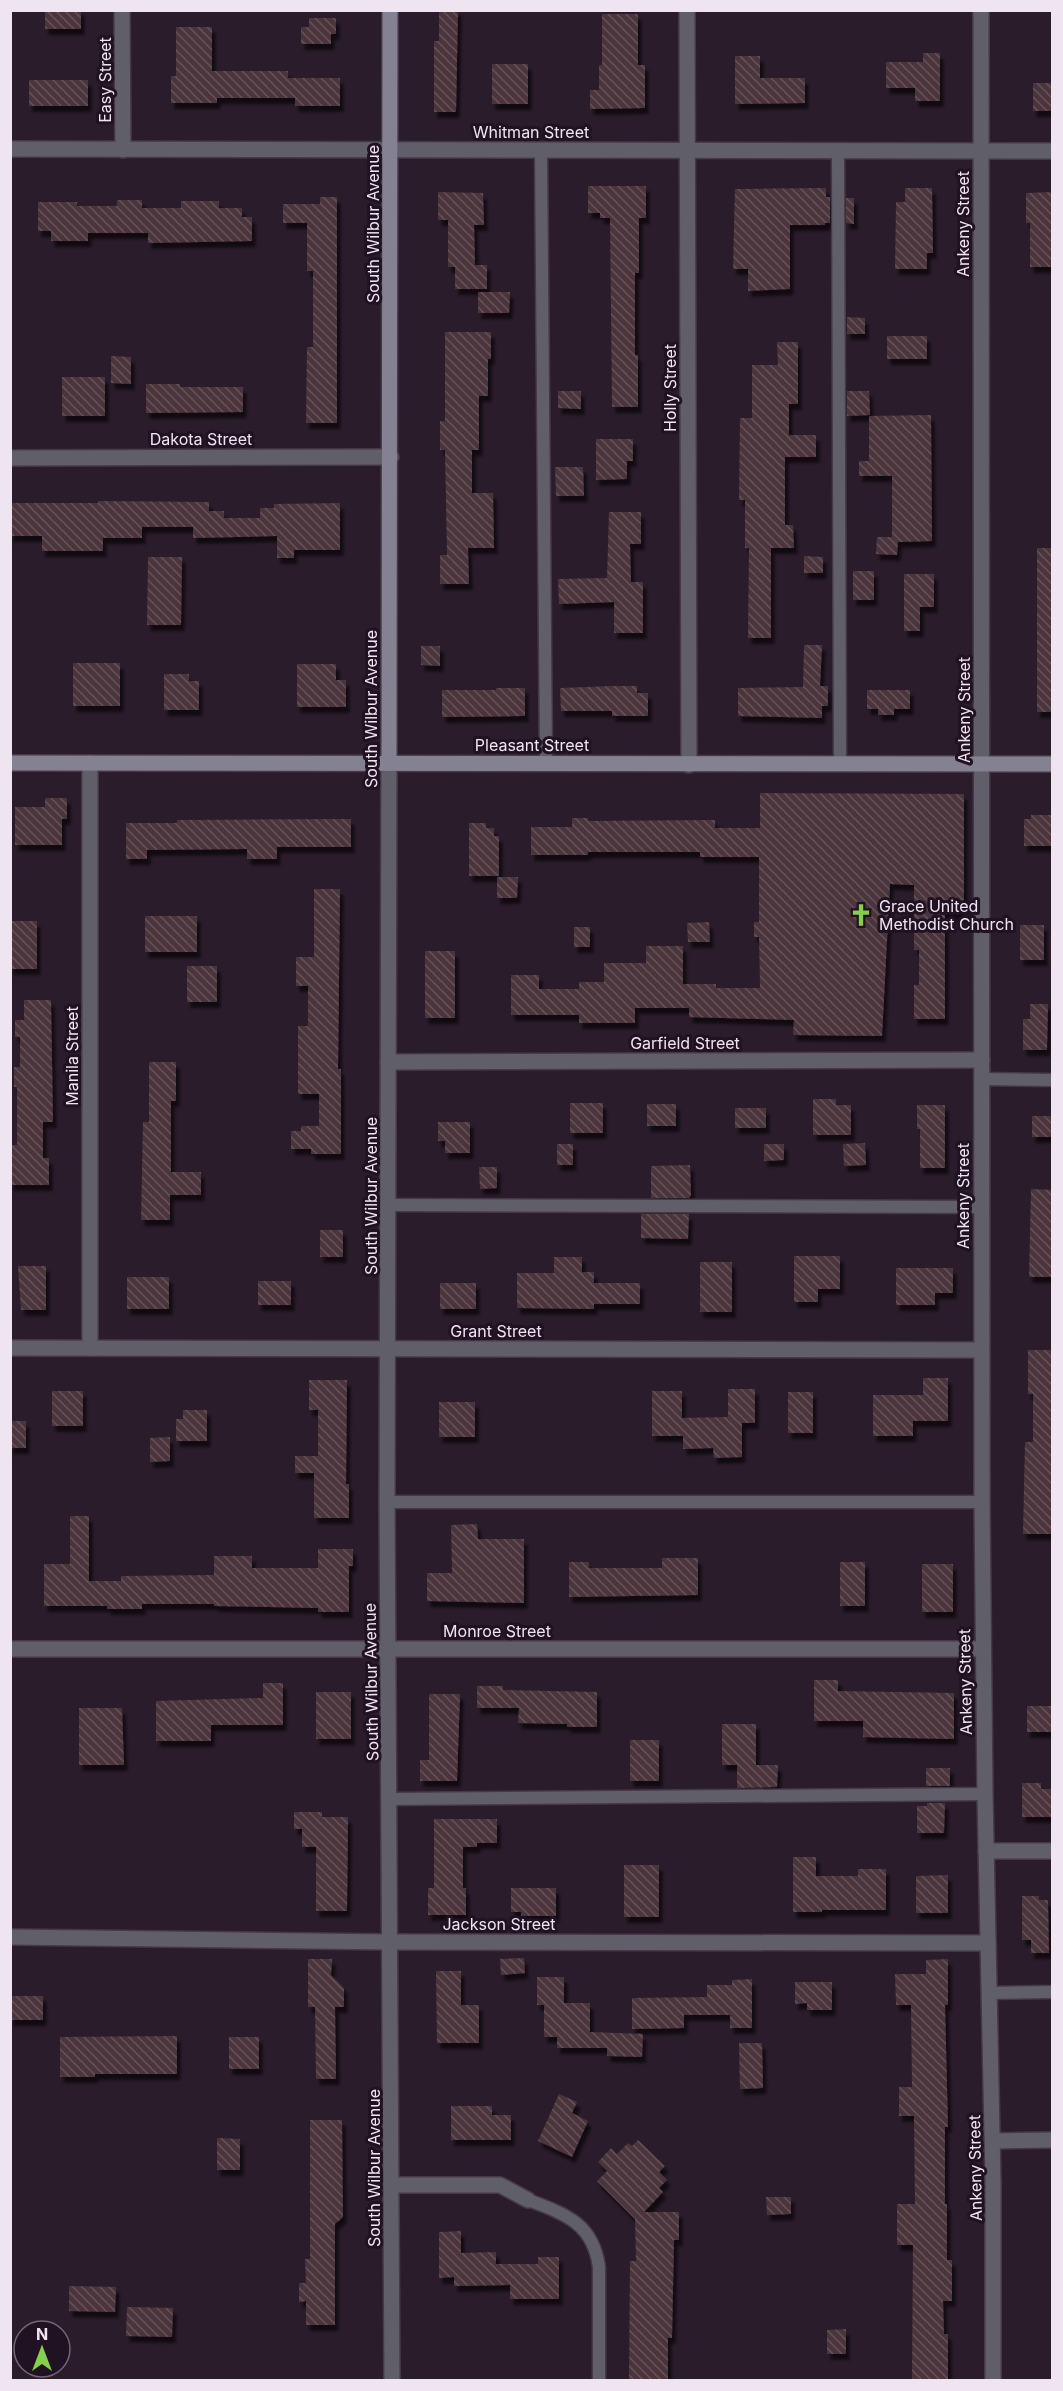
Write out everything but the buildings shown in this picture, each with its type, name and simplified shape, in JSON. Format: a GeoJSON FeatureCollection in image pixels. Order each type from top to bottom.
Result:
{"type":"FeatureCollection","features":[{"type":"Feature","properties":{"kind":"main road","name":"South Wilbur Avenue"},"geometry":{"type":"LineString","coordinates":[[389,763],[390,10]]}},
{"type":"Feature","properties":{"kind":"main road","name":"Pleasant Street"},"geometry":{"type":"LineString","coordinates":[[10,763],[1053,764]]}},
{"type":"Feature","properties":{"kind":"street","name":"Easy Street"},"geometry":{"type":"LineString","coordinates":[[122,10],[123,150]]}},
{"type":"Feature","properties":{"kind":"street","name":"Holly Street"},"geometry":{"type":"LineString","coordinates":[[687,10],[689,765]]}},
{"type":"Feature","properties":{"kind":"street","name":"Ankeny Street"},"geometry":{"type":"LineString","coordinates":[[981,10],[981,1350],[985,1794],[993,2141],[993,2380]]}},
{"type":"Feature","properties":{"kind":"street","name":"Whitman Street"},"geometry":{"type":"LineString","coordinates":[[10,149],[1053,150]]}},
{"type":"Feature","properties":{"kind":"street","name":"Dakota Street"},"geometry":{"type":"LineString","coordinates":[[10,458],[391,457]]}},
{"type":"Feature","properties":{"kind":"street","name":"Manila Street"},"geometry":{"type":"LineString","coordinates":[[90,763],[90,1348]]}},
{"type":"Feature","properties":{"kind":"street","name":"South Wilbur Avenue"},"geometry":{"type":"LineString","coordinates":[[389,763],[390,1205],[387,1502],[391,1799],[392,2380]]}},
{"type":"Feature","properties":{"kind":"street","name":"Garfield Street"},"geometry":{"type":"LineString","coordinates":[[388,1062],[982,1060]]}},
{"type":"Feature","properties":{"kind":"street","name":"Grant Street"},"geometry":{"type":"LineString","coordinates":[[10,1348],[981,1350]]}},
{"type":"Feature","properties":{"kind":"street","name":"Monroe Street"},"geometry":{"type":"LineString","coordinates":[[10,1649],[983,1649]]}},
{"type":"Feature","properties":{"kind":"street"},"geometry":{"type":"LineString","coordinates":[[986,1851],[1053,1851]]}},
{"type":"Feature","properties":{"kind":"street","name":"Jackson Street"},"geometry":{"type":"LineString","coordinates":[[10,1937],[390,1942],[988,1943]]}},
{"type":"Feature","properties":{"kind":"street"},"geometry":{"type":"LineString","coordinates":[[993,2141],[1053,2140]]}},
{"type":"Feature","properties":{"kind":"street"},"geometry":{"type":"LineString","coordinates":[[393,2185],[500,2185],[528,2200]]}},
{"type":"Feature","properties":{"kind":"lane"},"geometry":{"type":"LineString","coordinates":[[541,150],[546,763]]}},
{"type":"Feature","properties":{"kind":"lane"},"geometry":{"type":"LineString","coordinates":[[838,150],[840,763]]}},
{"type":"Feature","properties":{"kind":"lane"},"geometry":{"type":"LineString","coordinates":[[982,1079],[1053,1080]]}},
{"type":"Feature","properties":{"kind":"lane"},"geometry":{"type":"LineString","coordinates":[[390,1205],[981,1207]]}},
{"type":"Feature","properties":{"kind":"lane"},"geometry":{"type":"LineString","coordinates":[[387,1502],[982,1502]]}},
{"type":"Feature","properties":{"kind":"lane"},"geometry":{"type":"LineString","coordinates":[[391,1799],[985,1794]]}},
{"type":"Feature","properties":{"kind":"lane"},"geometry":{"type":"LineString","coordinates":[[990,1993],[1053,1992]]}},
{"type":"Feature","properties":{"kind":"lane"},"geometry":{"type":"LineString","coordinates":[[528,2200],[562,2213],[578,2224],[590,2236],[597,2252],[599,2380]]}},
{"type":"Feature","properties":{"kind":"place","name":"Grace United Methodist Church"},"geometry":{"type":"Point","coordinates":[861,915]}}]}
